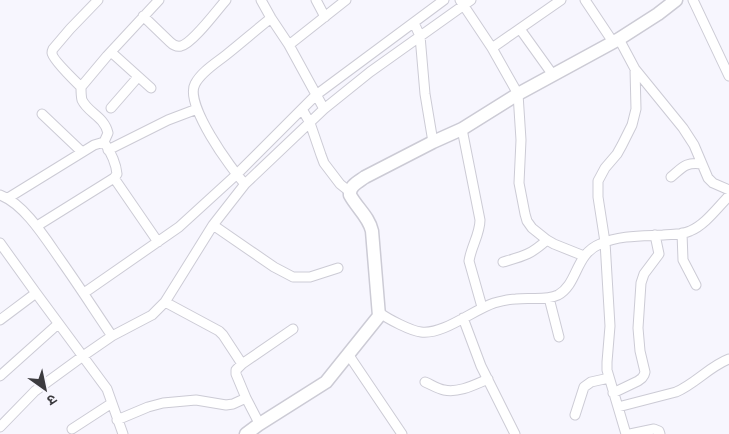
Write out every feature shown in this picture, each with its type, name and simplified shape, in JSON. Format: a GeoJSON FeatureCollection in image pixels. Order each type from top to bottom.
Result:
{"type":"FeatureCollection","features":[{"type":"Feature","properties":{"kind":"street"},"geometry":{"type":"LineString","coordinates":[[98,0],[70,29],[53,49],[52,53],[56,61],[81,88],[82,99],[85,104],[106,126],[108,133],[106,146]]}},
{"type":"Feature","properties":{"kind":"street"},"geometry":{"type":"LineString","coordinates":[[81,88],[159,0]]}},
{"type":"Feature","properties":{"kind":"street"},"geometry":{"type":"LineString","coordinates":[[143,16],[174,46],[180,46],[191,40],[226,0]]}},
{"type":"Feature","properties":{"kind":"street"},"geometry":{"type":"LineString","coordinates":[[261,0],[289,45],[324,109]]}},
{"type":"Feature","properties":{"kind":"street"},"geometry":{"type":"LineString","coordinates":[[316,0],[325,17]]}},
{"type":"Feature","properties":{"kind":"street"},"geometry":{"type":"LineString","coordinates":[[289,45],[346,0]]}},
{"type":"Feature","properties":{"kind":"street"},"geometry":{"type":"LineString","coordinates":[[84,293],[179,227],[236,175],[316,95],[444,0]]}},
{"type":"Feature","properties":{"kind":"street"},"geometry":{"type":"LineString","coordinates":[[492,48],[561,0]]}},
{"type":"Feature","properties":{"kind":"street"},"geometry":{"type":"LineString","coordinates":[[585,0],[635,69],[683,128],[694,145],[708,178],[713,183],[729,190]]}},
{"type":"Feature","properties":{"kind":"street"},"geometry":{"type":"LineString","coordinates":[[694,0],[729,76]]}},
{"type":"Feature","properties":{"kind":"street"},"geometry":{"type":"LineString","coordinates":[[0,427],[35,391],[112,336],[152,315],[165,302],[213,225],[246,184],[324,109],[370,72],[465,2],[518,94],[521,140],[519,183],[525,214],[532,228],[547,240],[584,256]]}},
{"type":"Feature","properties":{"kind":"street"},"geometry":{"type":"LineString","coordinates":[[350,192],[354,184],[365,177],[462,129],[518,94],[616,41],[658,14],[669,2]]}},
{"type":"Feature","properties":{"kind":"street"},"geometry":{"type":"LineString","coordinates":[[246,184],[236,175],[212,138],[196,109],[193,90],[197,80],[204,72],[271,18]]}},
{"type":"Feature","properties":{"kind":"street"},"geometry":{"type":"LineString","coordinates":[[414,23],[420,36],[425,94],[433,142]]}},
{"type":"Feature","properties":{"kind":"street"},"geometry":{"type":"LineString","coordinates":[[520,29],[554,75]]}},
{"type":"Feature","properties":{"kind":"street"},"geometry":{"type":"LineString","coordinates":[[111,52],[150,88]]}},
{"type":"Feature","properties":{"kind":"street"},"geometry":{"type":"LineString","coordinates":[[635,69],[636,109],[632,125],[617,154],[605,168],[598,182],[598,196],[605,242],[610,326],[606,362],[613,393],[628,434],[654,429],[659,431],[660,434]]}},
{"type":"Feature","properties":{"kind":"street"},"geometry":{"type":"LineString","coordinates":[[111,108],[138,77]]}},
{"type":"Feature","properties":{"kind":"street"},"geometry":{"type":"LineString","coordinates":[[106,146],[196,109]]}},
{"type":"Feature","properties":{"kind":"street"},"geometry":{"type":"LineString","coordinates":[[293,328],[236,370],[254,428],[326,382],[380,313],[372,231],[367,219],[353,201],[350,192],[340,184],[324,163],[310,123],[302,109]]}},
{"type":"Feature","properties":{"kind":"street"},"geometry":{"type":"LineString","coordinates":[[42,114],[82,152]]}},
{"type":"Feature","properties":{"kind":"street"},"geometry":{"type":"LineString","coordinates":[[462,129],[480,220],[469,261],[482,307]]}},
{"type":"Feature","properties":{"kind":"street"},"geometry":{"type":"LineString","coordinates":[[37,226],[114,178],[117,170],[106,146],[101,142],[94,145],[4,196],[19,207],[37,226],[112,336]]}},
{"type":"Feature","properties":{"kind":"street"},"geometry":{"type":"LineString","coordinates":[[671,177],[688,164],[702,164]]}},
{"type":"Feature","properties":{"kind":"street"},"geometry":{"type":"LineString","coordinates":[[114,178],[158,242]]}},
{"type":"Feature","properties":{"kind":"street"},"geometry":{"type":"LineString","coordinates":[[380,313],[419,332],[423,332],[440,328],[482,307],[506,300],[516,298],[549,298],[558,295],[566,288],[584,256],[593,247],[626,236],[690,231],[702,223],[729,196]]}},
{"type":"Feature","properties":{"kind":"street"},"geometry":{"type":"LineString","coordinates":[[213,225],[274,267],[294,277],[310,277],[338,268]]}},
{"type":"Feature","properties":{"kind":"street"},"geometry":{"type":"LineString","coordinates":[[682,233],[684,260],[696,284]]}},
{"type":"Feature","properties":{"kind":"street"},"geometry":{"type":"LineString","coordinates":[[613,393],[638,381],[645,372],[638,332],[639,313],[642,278],[659,254],[655,235]]}},
{"type":"Feature","properties":{"kind":"street"},"geometry":{"type":"LineString","coordinates":[[503,262],[532,253],[547,240]]}},
{"type":"Feature","properties":{"kind":"street"},"geometry":{"type":"LineString","coordinates":[[1,245],[107,389],[122,433]]}},
{"type":"Feature","properties":{"kind":"street"},"geometry":{"type":"LineString","coordinates":[[0,320],[36,293]]}},
{"type":"Feature","properties":{"kind":"street"},"geometry":{"type":"LineString","coordinates":[[549,298],[559,337]]}},
{"type":"Feature","properties":{"kind":"street"},"geometry":{"type":"LineString","coordinates":[[165,302],[221,333],[242,364]]}},
{"type":"Feature","properties":{"kind":"street"},"geometry":{"type":"LineString","coordinates":[[463,318],[481,366],[515,434]]}},
{"type":"Feature","properties":{"kind":"street"},"geometry":{"type":"LineString","coordinates":[[0,376],[58,324]]}},
{"type":"Feature","properties":{"kind":"street"},"geometry":{"type":"LineString","coordinates":[[348,354],[402,434]]}},
{"type":"Feature","properties":{"kind":"street"},"geometry":{"type":"LineString","coordinates":[[618,407],[676,392],[729,359]]}},
{"type":"Feature","properties":{"kind":"street"},"geometry":{"type":"LineString","coordinates":[[575,415],[584,387],[591,382],[609,378]]}},
{"type":"Feature","properties":{"kind":"street"},"geometry":{"type":"LineString","coordinates":[[425,382],[441,389],[454,390],[488,379]]}},
{"type":"Feature","properties":{"kind":"street"},"geometry":{"type":"LineString","coordinates":[[117,420],[148,407],[164,403],[196,400],[226,406],[246,398]]}},
{"type":"Feature","properties":{"kind":"street"},"geometry":{"type":"LineString","coordinates":[[72,429],[112,403]]}}]}
